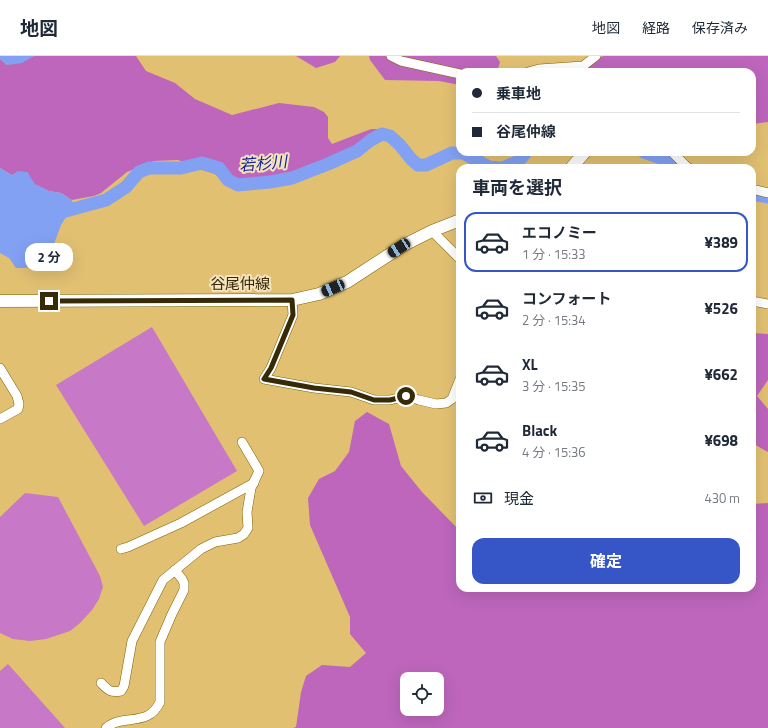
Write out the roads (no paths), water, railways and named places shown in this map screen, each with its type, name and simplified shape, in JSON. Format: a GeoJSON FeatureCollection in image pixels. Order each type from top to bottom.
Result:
{"type":"FeatureCollection","features":[{"type":"Feature","properties":{"kind":"main road"},"geometry":{"type":"LineString","coordinates":[[574,164],[582,156]]}},
{"type":"Feature","properties":{"kind":"main road","name":"谷尾仲線"},"geometry":{"type":"LineString","coordinates":[[0,301],[292,300],[319,294],[347,282],[404,245],[432,231],[456,222]]}},
{"type":"Feature","properties":{"kind":"street"},"geometry":{"type":"LineString","coordinates":[[391,56],[401,61],[456,73]]}},
{"type":"Feature","properties":{"kind":"street"},"geometry":{"type":"LineString","coordinates":[[554,68],[583,66],[596,56]]}},
{"type":"Feature","properties":{"kind":"street"},"geometry":{"type":"LineString","coordinates":[[675,156],[682,164]]}},
{"type":"Feature","properties":{"kind":"street"},"geometry":{"type":"LineString","coordinates":[[756,190],[768,193]]}},
{"type":"Feature","properties":{"kind":"street"},"geometry":{"type":"LineString","coordinates":[[432,231],[456,255]]}},
{"type":"Feature","properties":{"kind":"street"},"geometry":{"type":"LineString","coordinates":[[292,300],[293,315],[271,368],[264,379],[314,388],[351,392],[374,400],[390,400],[406,396],[436,404],[446,403],[452,399],[456,389]]}},
{"type":"Feature","properties":{"kind":"street"},"geometry":{"type":"LineString","coordinates":[[756,302],[768,304]]}},
{"type":"Feature","properties":{"kind":"street"},"geometry":{"type":"LineString","coordinates":[[0,368],[17,396],[19,404],[18,409],[0,419]]}},
{"type":"Feature","properties":{"kind":"street"},"geometry":{"type":"LineString","coordinates":[[101,683],[109,691],[121,691],[124,686],[132,641],[163,580],[201,548],[215,542],[238,538],[244,534],[248,528],[247,512],[251,488],[259,472],[242,442]]}},
{"type":"Feature","properties":{"kind":"street"},"geometry":{"type":"LineString","coordinates":[[121,549],[181,523],[254,482]]}},
{"type":"Feature","properties":{"kind":"street"},"geometry":{"type":"LineString","coordinates":[[106,728],[110,725],[145,721],[158,709],[160,702],[160,642],[184,590],[184,583],[182,579],[174,570]]}},
{"type":"Feature","properties":{"kind":"water"},"geometry":{"type":"Polygon","coordinates":[[[0,56],[34,56],[22,63],[7,65],[0,59],[0,56]]]}},
{"type":"Feature","properties":{"kind":"water"},"geometry":{"type":"Polygon","coordinates":[[[0,168],[12,175],[18,171],[27,172],[35,184],[49,191],[61,193],[72,200],[73,206],[61,225],[51,252],[39,262],[26,268],[16,268],[9,258],[0,253],[0,168]]]}},
{"type":"Feature","properties":{"kind":"waterway","name":"若杉川"},"geometry":{"type":"LineString","coordinates":[[55,215],[106,200],[126,187],[139,172],[149,168],[181,168],[202,163],[219,168],[228,180],[238,185],[270,182],[292,178],[328,164],[357,151],[371,140],[382,134],[390,136],[418,165],[426,165],[452,153],[456,153]]}},
{"type":"Feature","properties":{"kind":"waterway","name":"若杉川"},"geometry":{"type":"LineString","coordinates":[[469,156],[483,164]]}},
{"type":"Feature","properties":{"kind":"waterway","name":"若杉川"},"geometry":{"type":"LineString","coordinates":[[512,164],[519,161],[523,156]]}},
{"type":"Feature","properties":{"kind":"waterway","name":"若杉川"},"geometry":{"type":"LineString","coordinates":[[655,156],[672,164]]}},
{"type":"Feature","properties":{"kind":"waterway","name":"若杉川"},"geometry":{"type":"LineString","coordinates":[[756,195],[768,197]]}}]}
